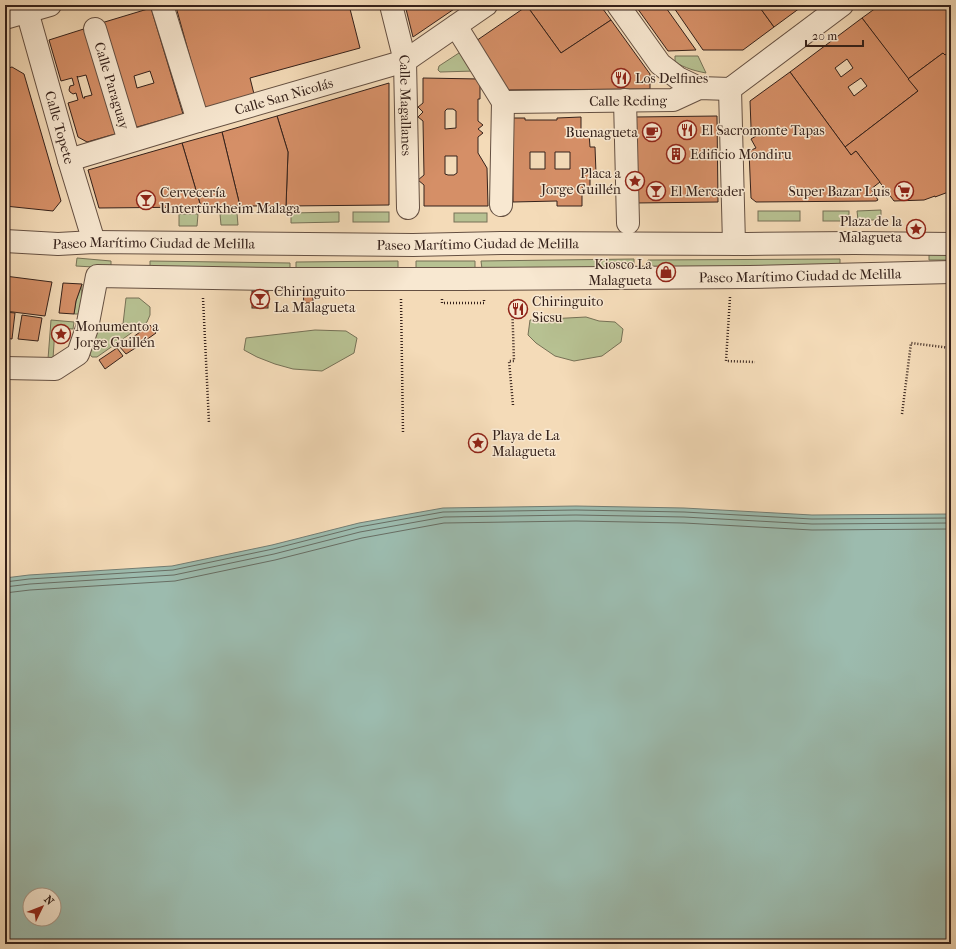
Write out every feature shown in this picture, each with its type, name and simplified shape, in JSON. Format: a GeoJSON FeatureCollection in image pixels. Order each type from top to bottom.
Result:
{"type":"FeatureCollection","features":[{"type":"Feature","properties":{"kind":"street"},"geometry":{"type":"LineString","coordinates":[[5,18],[50,5]]}},
{"type":"Feature","properties":{"kind":"street"},"geometry":{"type":"LineString","coordinates":[[162,5],[198,121]]}},
{"type":"Feature","properties":{"kind":"street","name":"Calle Magallanes"},"geometry":{"type":"LineString","coordinates":[[391,5],[405,61],[408,208]]}},
{"type":"Feature","properties":{"kind":"street","name":"Calle San Nicolás"},"geometry":{"type":"LineString","coordinates":[[69,160],[405,61],[486,5]]}},
{"type":"Feature","properties":{"kind":"street"},"geometry":{"type":"LineString","coordinates":[[618,5],[660,64],[678,78],[699,88]]}},
{"type":"Feature","properties":{"kind":"street"},"geometry":{"type":"LineString","coordinates":[[734,244],[730,89],[842,5]]}},
{"type":"Feature","properties":{"kind":"street","name":"Calle Topete"},"geometry":{"type":"LineString","coordinates":[[27,12],[94,242]]}},
{"type":"Feature","properties":{"kind":"street"},"geometry":{"type":"LineString","coordinates":[[456,26],[503,102],[502,205]]}},
{"type":"Feature","properties":{"kind":"street","name":"Calle Paraguay"},"geometry":{"type":"LineString","coordinates":[[95,29],[130,141]]}},
{"type":"Feature","properties":{"kind":"street","name":"Calle Reding"},"geometry":{"type":"LineString","coordinates":[[503,102],[673,100],[699,88],[730,89]]}},
{"type":"Feature","properties":{"kind":"street"},"geometry":{"type":"LineString","coordinates":[[625,100],[628,224]]}},
{"type":"Feature","properties":{"kind":"street","name":"Paseo Marítimo Ciudad de Melilla"},"geometry":{"type":"LineString","coordinates":[[5,241],[58,244],[94,242],[413,245],[951,244]]}},
{"type":"Feature","properties":{"kind":"street","name":"Paseo Marítimo Ciudad de Melilla"},"geometry":{"type":"LineString","coordinates":[[5,368],[55,369],[78,354],[87,328],[97,276],[275,279],[439,279],[741,277],[951,272]]}},
{"type":"Feature","properties":{"kind":"path"},"geometry":{"type":"LineString","coordinates":[[437,298],[442,298],[442,303],[484,303],[484,296]]}},
{"type":"Feature","properties":{"kind":"path"},"geometry":{"type":"LineString","coordinates":[[730,296],[726,361],[755,362]]}},
{"type":"Feature","properties":{"kind":"path"},"geometry":{"type":"LineString","coordinates":[[203,297],[209,423]]}},
{"type":"Feature","properties":{"kind":"path"},"geometry":{"type":"LineString","coordinates":[[401,298],[403,433]]}},
{"type":"Feature","properties":{"kind":"path"},"geometry":{"type":"LineString","coordinates":[[513,405],[509,361],[514,361],[512,300],[518,300]]}},
{"type":"Feature","properties":{"kind":"path"},"geometry":{"type":"LineString","coordinates":[[902,414],[911,342],[951,347]]}},
{"type":"Feature","properties":{"kind":"green space"},"geometry":{"type":"Polygon","coordinates":[[[462,51],[475,71],[440,72],[438,70],[439,66],[462,51]]]}},
{"type":"Feature","properties":{"kind":"green space"},"geometry":{"type":"Polygon","coordinates":[[[675,56],[698,56],[706,73],[690,69],[675,62],[675,56]]]}},
{"type":"Feature","properties":{"kind":"green space"},"geometry":{"type":"Polygon","coordinates":[[[881,210],[881,220],[858,220],[857,211],[881,210]]]}},
{"type":"Feature","properties":{"kind":"green space"},"geometry":{"type":"Polygon","coordinates":[[[758,211],[800,211],[800,221],[758,221],[758,211]]]}},
{"type":"Feature","properties":{"kind":"green space"},"geometry":{"type":"Polygon","coordinates":[[[823,211],[849,211],[849,221],[823,221],[823,211]]]}},
{"type":"Feature","properties":{"kind":"green space"},"geometry":{"type":"Polygon","coordinates":[[[339,212],[339,222],[291,223],[291,213],[339,212]]]}},
{"type":"Feature","properties":{"kind":"green space"},"geometry":{"type":"Polygon","coordinates":[[[353,212],[389,212],[389,222],[353,222],[353,212]]]}},
{"type":"Feature","properties":{"kind":"green space"},"geometry":{"type":"Polygon","coordinates":[[[237,213],[238,225],[221,225],[220,214],[237,213]]]}},
{"type":"Feature","properties":{"kind":"green space"},"geometry":{"type":"Polygon","coordinates":[[[454,213],[487,213],[487,222],[454,222],[454,213]]]}},
{"type":"Feature","properties":{"kind":"green space"},"geometry":{"type":"Polygon","coordinates":[[[179,214],[198,214],[197,226],[179,226],[179,214]]]}},
{"type":"Feature","properties":{"kind":"green space"},"geometry":{"type":"Polygon","coordinates":[[[929,250],[951,251],[951,260],[929,260],[929,250]]]}},
{"type":"Feature","properties":{"kind":"green space"},"geometry":{"type":"Polygon","coordinates":[[[77,258],[111,261],[111,268],[76,266],[77,258]]]}},
{"type":"Feature","properties":{"kind":"green space"},"geometry":{"type":"Polygon","coordinates":[[[634,259],[634,267],[482,269],[481,261],[634,259]]]}},
{"type":"Feature","properties":{"kind":"green space"},"geometry":{"type":"Polygon","coordinates":[[[840,259],[840,267],[648,268],[648,260],[840,259]]]}},
{"type":"Feature","properties":{"kind":"green space"},"geometry":{"type":"Polygon","coordinates":[[[150,261],[290,263],[290,271],[150,270],[150,261]]]}},
{"type":"Feature","properties":{"kind":"green space"},"geometry":{"type":"Polygon","coordinates":[[[398,261],[398,269],[296,271],[296,262],[398,261]]]}},
{"type":"Feature","properties":{"kind":"green space"},"geometry":{"type":"Polygon","coordinates":[[[416,261],[475,261],[475,269],[416,270],[416,261]]]}},
{"type":"Feature","properties":{"kind":"green space"},"geometry":{"type":"Polygon","coordinates":[[[82,284],[81,314],[74,314],[76,301],[82,284]]]}},
{"type":"Feature","properties":{"kind":"green space"},"geometry":{"type":"Polygon","coordinates":[[[126,298],[139,298],[150,307],[150,315],[147,322],[97,357],[92,357],[88,352],[95,325],[123,324],[126,298]]]}},
{"type":"Feature","properties":{"kind":"green space"},"geometry":{"type":"Polygon","coordinates":[[[586,317],[599,321],[615,322],[623,329],[621,342],[602,356],[574,361],[555,356],[536,343],[528,335],[530,320],[586,317]]]}},
{"type":"Feature","properties":{"kind":"green space"},"geometry":{"type":"Polygon","coordinates":[[[51,320],[74,322],[73,329],[55,328],[53,359],[48,359],[51,320]]]}},
{"type":"Feature","properties":{"kind":"green space"},"geometry":{"type":"Polygon","coordinates":[[[315,330],[346,331],[357,338],[354,353],[322,371],[293,369],[275,364],[244,350],[246,338],[315,330]]]}},
{"type":"Feature","properties":{"kind":"water"},"geometry":{"type":"Polygon","coordinates":[[[576,506],[684,508],[812,515],[951,514],[951,944],[5,944],[5,578],[29,575],[172,566],[272,545],[359,523],[443,508],[576,506]]]}},
{"type":"Feature","properties":{"kind":"building"},"geometry":{"type":"Polygon","coordinates":[[[184,5],[229,5],[230,9],[246,5],[349,5],[360,48],[250,78],[254,94],[204,108],[176,7],[184,5]]]}},
{"type":"Feature","properties":{"kind":"building"},"geometry":{"type":"Polygon","coordinates":[[[405,5],[460,5],[413,37],[405,5]]]}},
{"type":"Feature","properties":{"kind":"building"},"geometry":{"type":"Polygon","coordinates":[[[600,5],[611,20],[561,53],[527,6],[600,5]]]}},
{"type":"Feature","properties":{"kind":"building"},"geometry":{"type":"Polygon","coordinates":[[[635,5],[664,5],[696,50],[668,51],[635,5]]]}},
{"type":"Feature","properties":{"kind":"building"},"geometry":{"type":"Polygon","coordinates":[[[672,5],[758,5],[774,27],[743,50],[703,50],[672,5]]]}},
{"type":"Feature","properties":{"kind":"building"},"geometry":{"type":"Polygon","coordinates":[[[758,5],[804,5],[774,27],[758,5]]]}},
{"type":"Feature","properties":{"kind":"building"},"geometry":{"type":"Polygon","coordinates":[[[880,5],[951,5],[951,51],[945,55],[943,53],[908,79],[862,18],[880,5]]]}},
{"type":"Feature","properties":{"kind":"building"},"geometry":{"type":"Polygon","coordinates":[[[527,6],[561,53],[611,20],[650,74],[650,89],[506,90],[473,43],[527,6]]]}},
{"type":"Feature","properties":{"kind":"building"},"geometry":{"type":"Polygon","coordinates":[[[151,8],[183,114],[130,129],[98,24],[151,8]],[[150,71],[134,76],[137,88],[154,83],[150,71]]]}},
{"type":"Feature","properties":{"kind":"building"},"geometry":{"type":"Polygon","coordinates":[[[862,18],[918,91],[845,147],[790,72],[862,18]],[[847,59],[835,68],[841,77],[853,68],[847,59]],[[861,78],[848,87],[854,96],[867,86],[861,78]]]}},
{"type":"Feature","properties":{"kind":"building"},"geometry":{"type":"Polygon","coordinates":[[[90,27],[122,132],[87,142],[78,137],[68,103],[78,100],[76,93],[73,94],[69,90],[70,86],[74,85],[72,78],[61,81],[49,40],[90,27]],[[86,75],[77,76],[83,98],[92,95],[86,75]]]}},
{"type":"Feature","properties":{"kind":"building"},"geometry":{"type":"Polygon","coordinates":[[[951,51],[951,191],[924,200],[894,201],[856,151],[851,155],[845,147],[918,91],[908,79],[943,53],[945,55],[951,51]]]}},
{"type":"Feature","properties":{"kind":"building"},"geometry":{"type":"Polygon","coordinates":[[[12,67],[24,74],[61,201],[53,211],[5,206],[5,69],[12,67]]]}},
{"type":"Feature","properties":{"kind":"building"},"geometry":{"type":"Polygon","coordinates":[[[790,72],[851,155],[856,151],[880,182],[871,189],[878,200],[756,202],[751,198],[749,151],[756,148],[751,139],[756,136],[751,127],[750,101],[790,72]]]}},
{"type":"Feature","properties":{"kind":"building"},"geometry":{"type":"Polygon","coordinates":[[[423,78],[480,79],[478,121],[483,125],[478,129],[483,133],[478,137],[478,153],[487,168],[488,206],[424,206],[424,185],[418,180],[424,175],[423,121],[418,117],[423,112],[418,107],[423,103],[423,78]],[[447,109],[445,111],[445,129],[456,128],[456,111],[453,109],[447,109]],[[445,156],[445,174],[454,175],[457,173],[457,156],[445,156]]]}},
{"type":"Feature","properties":{"kind":"building"},"geometry":{"type":"Polygon","coordinates":[[[389,83],[389,205],[286,206],[288,152],[277,116],[389,83]]]}},
{"type":"Feature","properties":{"kind":"building"},"geometry":{"type":"Polygon","coordinates":[[[277,116],[288,152],[286,206],[240,206],[222,132],[277,116]]]}},
{"type":"Feature","properties":{"kind":"building","name":"Edificio Mondiru"},"geometry":{"type":"Polygon","coordinates":[[[717,116],[718,202],[635,203],[634,117],[717,116]]]}},
{"type":"Feature","properties":{"kind":"building"},"geometry":{"type":"Polygon","coordinates":[[[581,117],[581,133],[589,133],[590,147],[595,147],[596,173],[590,173],[590,187],[582,188],[582,206],[557,206],[557,201],[513,202],[513,118],[525,118],[525,120],[557,120],[557,118],[581,117]],[[530,152],[530,169],[545,169],[545,152],[530,152]],[[555,152],[555,169],[570,169],[570,152],[555,152]]]}},
{"type":"Feature","properties":{"kind":"building"},"geometry":{"type":"Polygon","coordinates":[[[222,132],[240,206],[201,207],[182,143],[222,132]]]}},
{"type":"Feature","properties":{"kind":"building"},"geometry":{"type":"Polygon","coordinates":[[[182,143],[201,207],[99,208],[88,170],[182,143]]]}},
{"type":"Feature","properties":{"kind":"building"},"geometry":{"type":"Polygon","coordinates":[[[5,276],[52,282],[45,316],[5,311],[5,276]]]}},
{"type":"Feature","properties":{"kind":"building"},"geometry":{"type":"Polygon","coordinates":[[[63,283],[82,284],[76,301],[74,314],[59,313],[63,283]]]}},
{"type":"Feature","properties":{"kind":"building","name":"Chiringuito La Malagueta"},"geometry":{"type":"Polygon","coordinates":[[[252,291],[268,291],[268,308],[252,308],[252,291]]]}},
{"type":"Feature","properties":{"kind":"building"},"geometry":{"type":"Polygon","coordinates":[[[303,293],[313,293],[313,303],[304,303],[303,293]]]}},
{"type":"Feature","properties":{"kind":"building"},"geometry":{"type":"Polygon","coordinates":[[[5,312],[15,313],[12,339],[5,338],[5,312]]]}},
{"type":"Feature","properties":{"kind":"building"},"geometry":{"type":"Polygon","coordinates":[[[22,315],[42,318],[38,341],[18,339],[22,315]]]}},
{"type":"Feature","properties":{"kind":"building"},"geometry":{"type":"Polygon","coordinates":[[[150,325],[156,333],[139,345],[133,337],[150,325]]]}},
{"type":"Feature","properties":{"kind":"building"},"geometry":{"type":"Polygon","coordinates":[[[130,338],[137,347],[126,354],[119,346],[130,338]]]}},
{"type":"Feature","properties":{"kind":"building"},"geometry":{"type":"Polygon","coordinates":[[[117,348],[123,356],[105,369],[99,360],[117,348]]]}},
{"type":"Feature","properties":{"kind":"place","name":"Los Delfines"},"geometry":{"type":"Point","coordinates":[621,78]}},
{"type":"Feature","properties":{"kind":"place","name":"El Sacromonte Tapas"},"geometry":{"type":"Point","coordinates":[687,130]}},
{"type":"Feature","properties":{"kind":"place","name":"Buenagueta"},"geometry":{"type":"Point","coordinates":[652,132]}},
{"type":"Feature","properties":{"kind":"place","name":"Edificio Mondiru"},"geometry":{"type":"Point","coordinates":[676,154]}},
{"type":"Feature","properties":{"kind":"place","name":"Placa a Jorge Guillén"},"geometry":{"type":"Point","coordinates":[635,181]}},
{"type":"Feature","properties":{"kind":"place","name":"El Mercader"},"geometry":{"type":"Point","coordinates":[656,191]}},
{"type":"Feature","properties":{"kind":"place","name":"Super Bazar Luis"},"geometry":{"type":"Point","coordinates":[904,191]}},
{"type":"Feature","properties":{"kind":"place","name":"Cervecería Untertürkheim Malaga"},"geometry":{"type":"Point","coordinates":[146,200]}},
{"type":"Feature","properties":{"kind":"place","name":"Plaza de la Malagueta"},"geometry":{"type":"Point","coordinates":[916,229]}},
{"type":"Feature","properties":{"kind":"place","name":"Kiosco La Malagueta"},"geometry":{"type":"Point","coordinates":[666,272]}},
{"type":"Feature","properties":{"kind":"place","name":"Chiringuito La Malagueta"},"geometry":{"type":"Point","coordinates":[260,299]}},
{"type":"Feature","properties":{"kind":"place","name":"Chiringuito Sicsu"},"geometry":{"type":"Point","coordinates":[518,309]}},
{"type":"Feature","properties":{"kind":"place","name":"Monumento a Jorge Guillén"},"geometry":{"type":"Point","coordinates":[61,334]}},
{"type":"Feature","properties":{"kind":"place","name":"Playa de La Malagueta"},"geometry":{"type":"Point","coordinates":[478,443]}}]}
